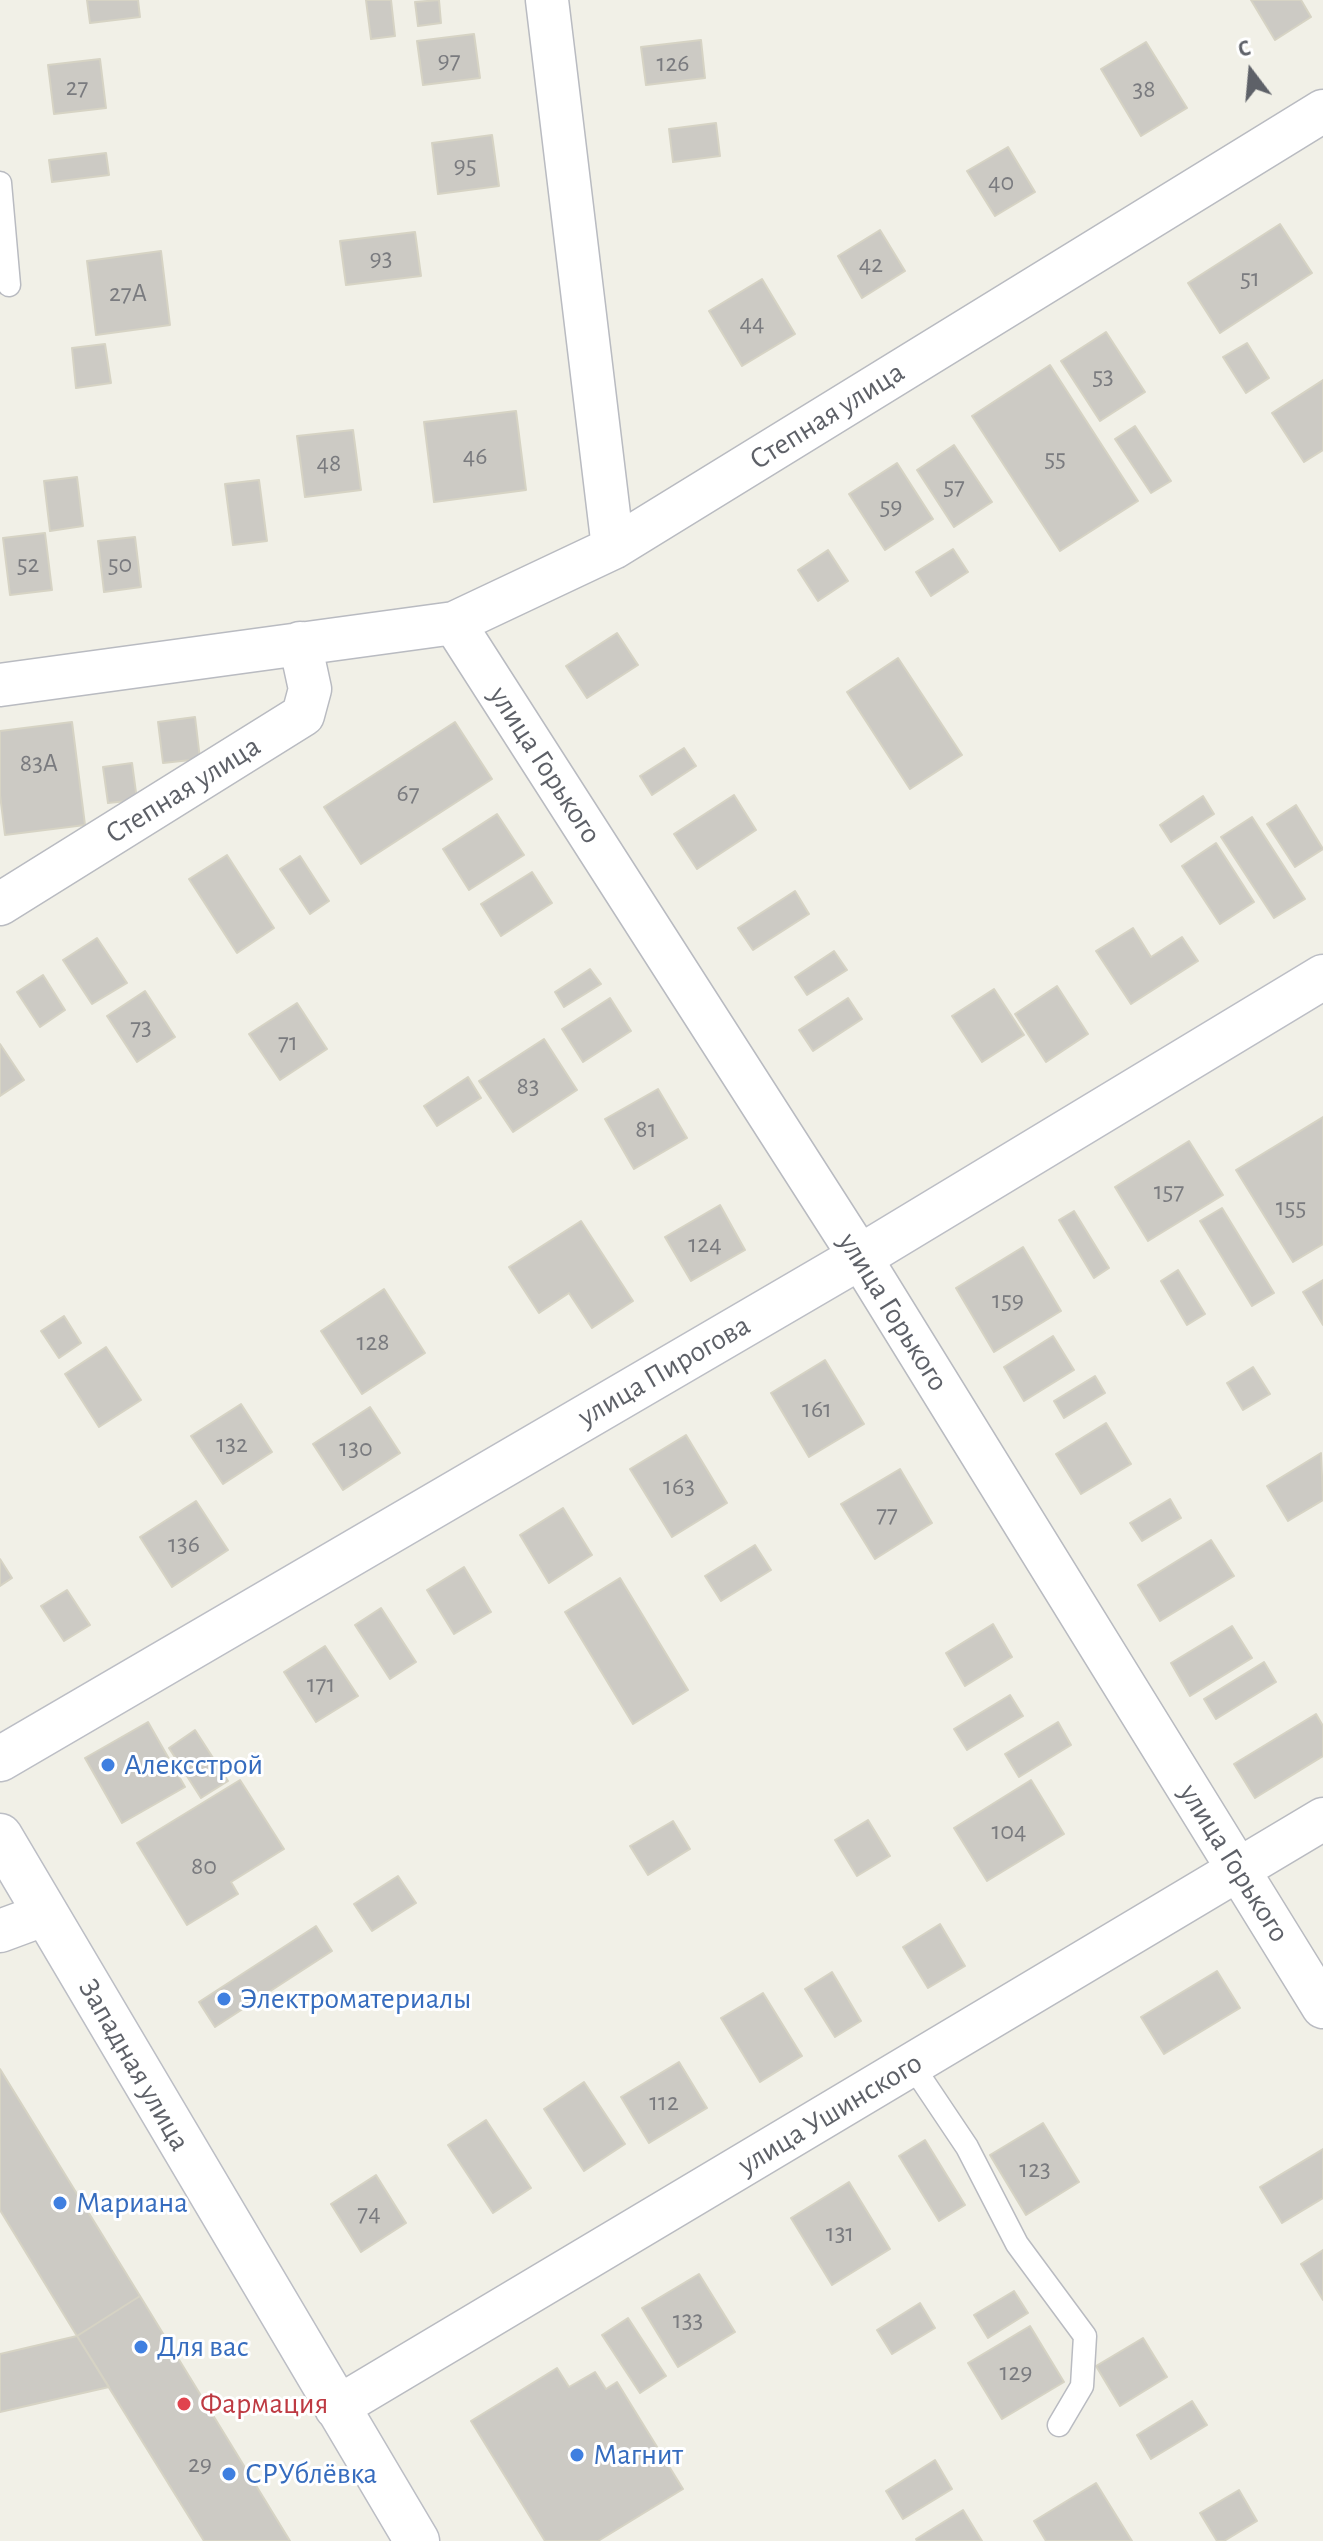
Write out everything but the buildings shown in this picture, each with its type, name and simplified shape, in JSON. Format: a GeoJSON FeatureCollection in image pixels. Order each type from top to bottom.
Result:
{"type":"FeatureCollection","features":[{"type":"Feature","properties":{"kind":"street"},"geometry":{"type":"LineString","coordinates":[[547,0],[613,548]]}},
{"type":"Feature","properties":{"kind":"street","name":"Степная улица"},"geometry":{"type":"LineString","coordinates":[[0,685],[454,623],[613,548],[1323,111]]}},
{"type":"Feature","properties":{"kind":"street","name":"улица Горького"},"geometry":{"type":"LineString","coordinates":[[454,623],[860,1257],[1323,2007]]}},
{"type":"Feature","properties":{"kind":"street","name":"Степная улица"},"geometry":{"type":"LineString","coordinates":[[0,904],[303,715],[310,689],[300,643]]}},
{"type":"Feature","properties":{"kind":"street","name":"улица Пирогова"},"geometry":{"type":"LineString","coordinates":[[0,1759],[860,1257],[1323,977]]}},
{"type":"Feature","properties":{"kind":"street","name":"улица Ушинского"},"geometry":{"type":"LineString","coordinates":[[336,2408],[1323,1819]]}},
{"type":"Feature","properties":{"kind":"street","name":"Западная улица"},"geometry":{"type":"LineString","coordinates":[[0,1836],[417,2541]]}},
{"type":"Feature","properties":{"kind":"street"},"geometry":{"type":"LineString","coordinates":[[0,1931],[46,1914]]}},
{"type":"Feature","properties":{"kind":"lane"},"geometry":{"type":"LineString","coordinates":[[0,183],[9,285]]}},
{"type":"Feature","properties":{"kind":"lane"},"geometry":{"type":"LineString","coordinates":[[912,2065],[967,2147],[1017,2244],[1085,2336],[1082,2386],[1059,2425]]}},
{"type":"Feature","properties":{"kind":"place","name":"Алексстрой"},"geometry":{"type":"Point","coordinates":[108,1765]}},
{"type":"Feature","properties":{"kind":"place","name":"Электроматериалы"},"geometry":{"type":"Point","coordinates":[224,1999]}},
{"type":"Feature","properties":{"kind":"place","name":"Мариана"},"geometry":{"type":"Point","coordinates":[60,2203]}},
{"type":"Feature","properties":{"kind":"place","name":"Для вас"},"geometry":{"type":"Point","coordinates":[141,2347]}},
{"type":"Feature","properties":{"kind":"place","name":"Фармация"},"geometry":{"type":"Point","coordinates":[184,2404]}},
{"type":"Feature","properties":{"kind":"place","name":"Магнит"},"geometry":{"type":"Point","coordinates":[577,2455]}},
{"type":"Feature","properties":{"kind":"place","name":"СРУблёвка"},"geometry":{"type":"Point","coordinates":[229,2474]}}]}
